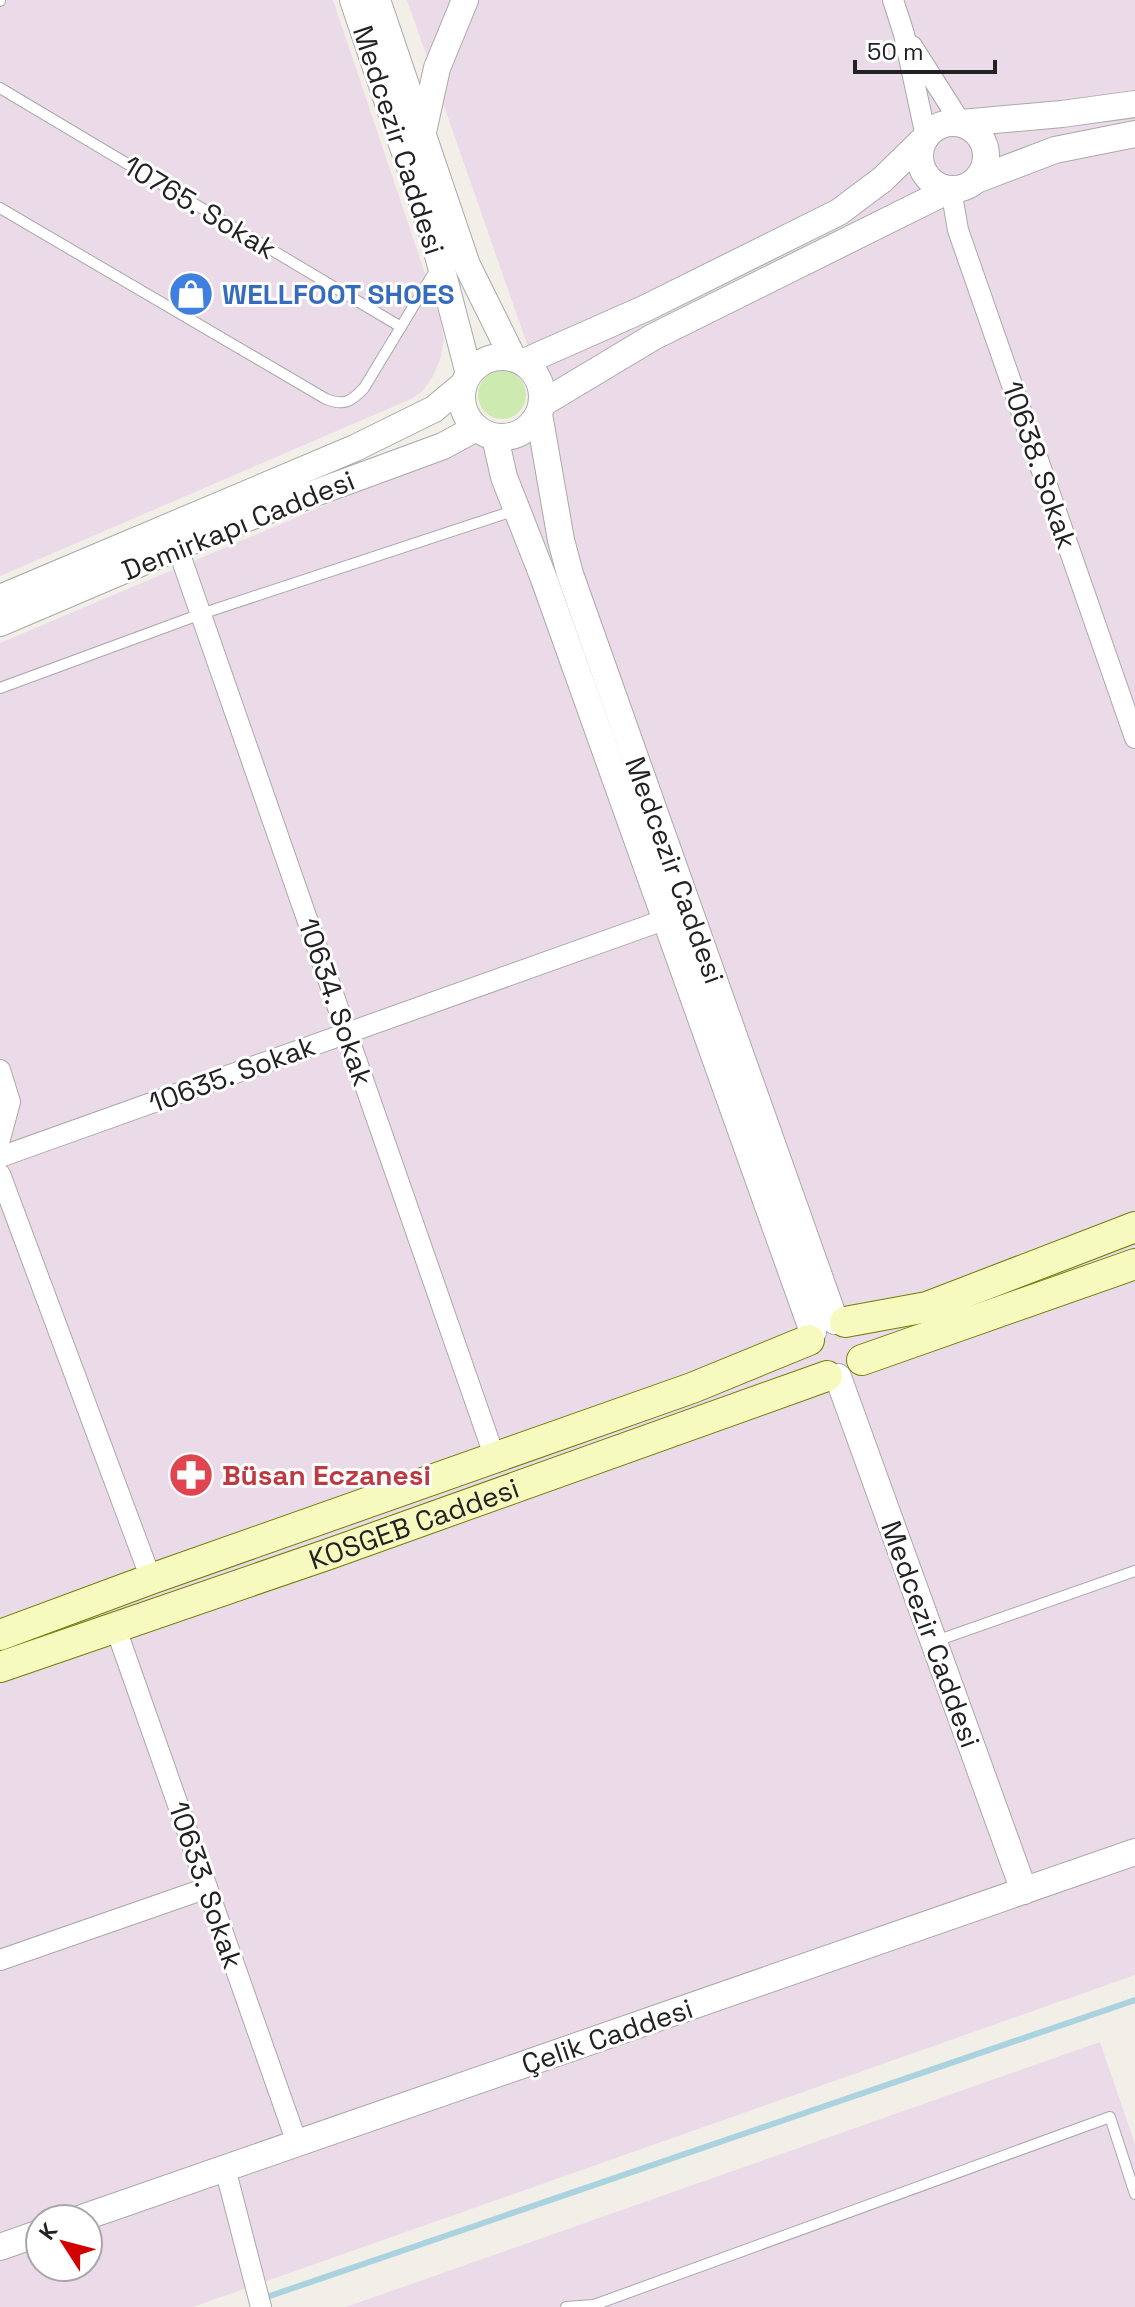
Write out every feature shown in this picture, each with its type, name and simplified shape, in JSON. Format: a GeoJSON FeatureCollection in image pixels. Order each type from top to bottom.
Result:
{"type":"FeatureCollection","features":[{"type":"Feature","properties":{"kind":"main road","name":"KOSGEB Caddesi"},"geometry":{"type":"LineString","coordinates":[[0,1635],[692,1388],[826,1329],[927,1307],[1135,1227]]}},
{"type":"Feature","properties":{"kind":"main road","name":"KOSGEB Caddesi"},"geometry":{"type":"LineString","coordinates":[[0,1667],[329,1554],[1135,1264]]}},
{"type":"Feature","properties":{"kind":"main road"},"geometry":{"type":"LineString","coordinates":[[826,1329],[859,1333],[864,1351],[842,1371],[813,1366],[807,1348],[826,1329]]}},
{"type":"Feature","properties":{"kind":"street","name":"Medcezir Caddesi"},"geometry":{"type":"LineString","coordinates":[[353,0],[440,263],[466,380]]}},
{"type":"Feature","properties":{"kind":"street","name":"Medcezir Caddesi"},"geometry":{"type":"LineString","coordinates":[[377,0],[467,265],[519,360]]}},
{"type":"Feature","properties":{"kind":"street"},"geometry":{"type":"LineString","coordinates":[[422,135],[437,68],[465,0]]}},
{"type":"Feature","properties":{"kind":"street"},"geometry":{"type":"LineString","coordinates":[[893,0],[904,34],[926,137],[920,150],[923,171],[938,186],[964,185],[986,165],[986,147],[977,132],[961,123],[904,34]]}},
{"type":"Feature","properties":{"kind":"street"},"geometry":{"type":"LineString","coordinates":[[1135,104],[938,126],[883,179],[839,212],[646,308],[519,360],[489,359],[466,380],[463,408],[486,432],[515,435],[525,430],[541,408],[653,337],[964,185],[1055,150],[1135,134]]}},
{"type":"Feature","properties":{"kind":"street","name":"10638. Sokak"},"geometry":{"type":"LineString","coordinates":[[964,185],[958,230],[1135,738]]}},
{"type":"Feature","properties":{"kind":"street"},"geometry":{"type":"LineString","coordinates":[[519,360],[539,380],[541,408]]}},
{"type":"Feature","properties":{"kind":"street","name":"Demirkapı Caddesi"},"geometry":{"type":"LineString","coordinates":[[0,598],[368,442],[434,409],[466,380]]}},
{"type":"Feature","properties":{"kind":"street","name":"Medcezir Caddesi"},"geometry":{"type":"LineString","coordinates":[[541,408],[561,540],[570,574],[690,911],[826,1329]]}},
{"type":"Feature","properties":{"kind":"street","name":"Medcezir Caddesi"},"geometry":{"type":"LineString","coordinates":[[486,432],[518,509],[664,920],[826,1329]]}},
{"type":"Feature","properties":{"kind":"street","name":"Demirkapı Caddesi"},"geometry":{"type":"LineString","coordinates":[[0,623],[239,521],[486,432]]}},
{"type":"Feature","properties":{"kind":"street","name":"10634. Sokak"},"geometry":{"type":"LineString","coordinates":[[177,546],[495,1458]]}},
{"type":"Feature","properties":{"kind":"street","name":"10635. Sokak"},"geometry":{"type":"LineString","coordinates":[[0,1157],[690,911]]}},
{"type":"Feature","properties":{"kind":"street"},"geometry":{"type":"LineString","coordinates":[[0,1070],[10,1102],[0,1139]]}},
{"type":"Feature","properties":{"kind":"street"},"geometry":{"type":"LineString","coordinates":[[0,1174],[151,1579]]}},
{"type":"Feature","properties":{"kind":"street","name":"Medcezir Caddesi"},"geometry":{"type":"LineString","coordinates":[[842,1371],[934,1642],[1024,1891]]}},
{"type":"Feature","properties":{"kind":"street","name":"10633. Sokak"},"geometry":{"type":"LineString","coordinates":[[115,1626],[297,2143]]}},
{"type":"Feature","properties":{"kind":"street","name":"Çelik Caddesi"},"geometry":{"type":"LineString","coordinates":[[104,2210],[1135,1852]]}},
{"type":"Feature","properties":{"kind":"street"},"geometry":{"type":"LineString","coordinates":[[0,1960],[207,1888]]}},
{"type":"Feature","properties":{"kind":"street"},"geometry":{"type":"LineString","coordinates":[[225,2168],[261,2307]]}},
{"type":"Feature","properties":{"kind":"street"},"geometry":{"type":"LineString","coordinates":[[0,2247],[24,2239]]}},
{"type":"Feature","properties":{"kind":"lane","name":"10765. Sokak"},"geometry":{"type":"LineString","coordinates":[[0,88],[401,327]]}},
{"type":"Feature","properties":{"kind":"lane"},"geometry":{"type":"LineString","coordinates":[[0,208],[339,404],[352,401],[364,388],[440,263]]}},
{"type":"Feature","properties":{"kind":"lane"},"geometry":{"type":"LineString","coordinates":[[0,688],[201,614],[518,509]]}},
{"type":"Feature","properties":{"kind":"lane"},"geometry":{"type":"LineString","coordinates":[[934,1642],[1135,1571]]}},
{"type":"Feature","properties":{"kind":"lane"},"geometry":{"type":"LineString","coordinates":[[566,2307],[594,2306],[1110,2117],[1135,2194]]}},
{"type":"Feature","properties":{"kind":"shaded area"},"geometry":{"type":"Polygon","coordinates":[[[0,0],[333,0],[441,321],[444,339],[441,357],[423,391],[411,399],[0,576],[0,0]]]}},
{"type":"Feature","properties":{"kind":"shaded area"},"geometry":{"type":"Polygon","coordinates":[[[407,0],[1135,0],[1135,1975],[193,2307],[0,2307],[0,643],[550,410],[407,0]]]}},
{"type":"Feature","properties":{"kind":"shaded area"},"geometry":{"type":"Polygon","coordinates":[[[1100,2042],[1135,2144],[1135,2307],[346,2307],[1100,2042]]]}},
{"type":"Feature","properties":{"kind":"green space"},"geometry":{"type":"Polygon","coordinates":[[[502,371],[519,378],[526,395],[519,412],[502,419],[485,412],[478,395],[485,378],[502,371]]]}},
{"type":"Feature","properties":{"kind":"waterway"},"geometry":{"type":"LineString","coordinates":[[264,2298],[1135,2000]]}},
{"type":"Feature","properties":{"kind":"place","name":"WELLFOOT SHOES"},"geometry":{"type":"Point","coordinates":[191,294]}},
{"type":"Feature","properties":{"kind":"place","name":"Büsan Eczanesi"},"geometry":{"type":"Point","coordinates":[191,1475]}}]}
